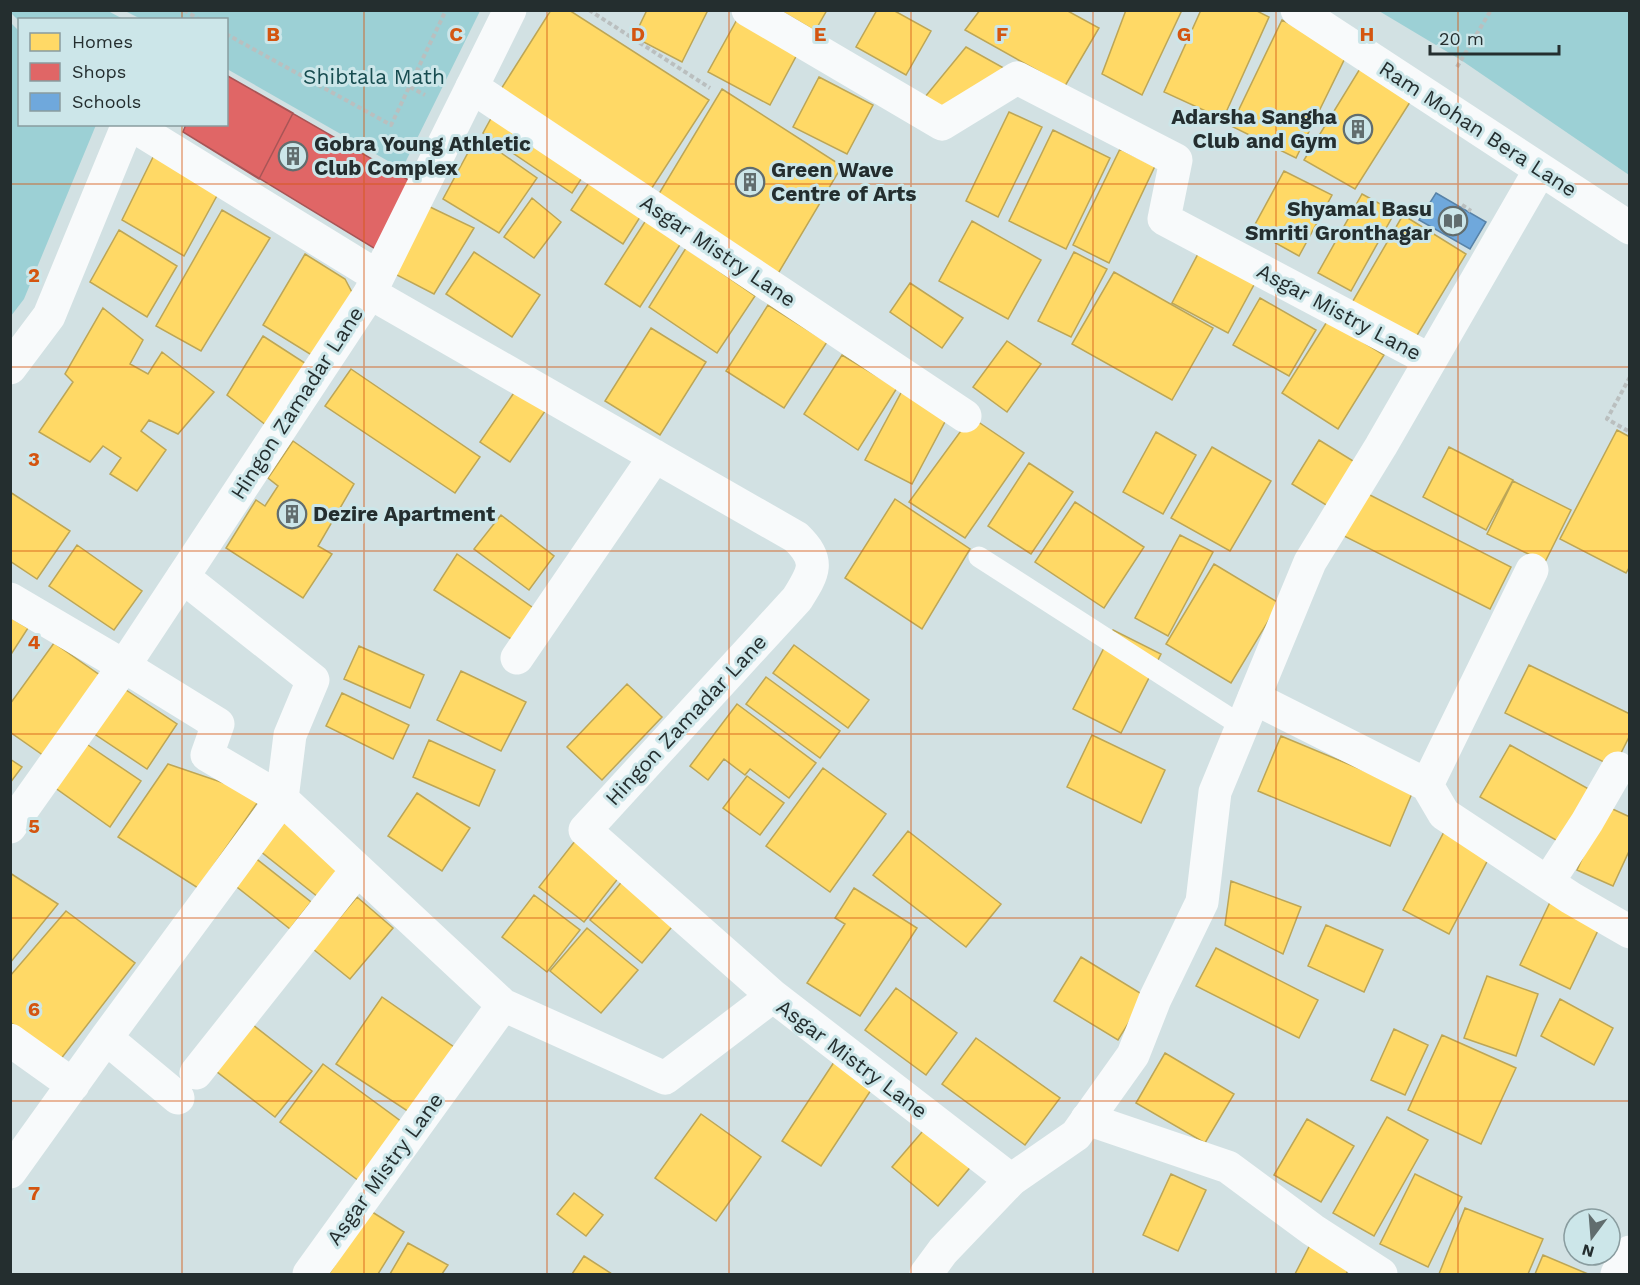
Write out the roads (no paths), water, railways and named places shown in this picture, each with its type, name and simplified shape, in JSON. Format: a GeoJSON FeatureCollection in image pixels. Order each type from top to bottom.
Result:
{"type":"FeatureCollection","features":[{"type":"Feature","properties":{"kind":"street"},"geometry":{"type":"LineString","coordinates":[[132,126],[373,285],[510,10]]}},
{"type":"Feature","properties":{"kind":"street","name":"Asgar Mistry Lane"},"geometry":{"type":"LineString","coordinates":[[748,10],[942,124],[1017,78],[1166,154],[1176,160],[1164,219],[1430,360]]}},
{"type":"Feature","properties":{"kind":"street","name":"Ram Mohan Bera Lane"},"geometry":{"type":"LineString","coordinates":[[1297,10],[1629,228]]}},
{"type":"Feature","properties":{"kind":"street","name":"Asgar Mistry Lane"},"geometry":{"type":"LineString","coordinates":[[472,87],[965,416]]}},
{"type":"Feature","properties":{"kind":"street"},"geometry":{"type":"LineString","coordinates":[[10,368],[49,316],[128,126]]}},
{"type":"Feature","properties":{"kind":"street","name":"Asgar Mistry Lane"},"geometry":{"type":"LineString","coordinates":[[926,1275],[943,1251],[1011,1180],[1076,1135],[1132,1055],[1155,999],[1202,902],[1215,792],[1311,562],[1540,170]]}},
{"type":"Feature","properties":{"kind":"street","name":"Hingon Zamadar Lane"},"geometry":{"type":"LineString","coordinates":[[10,827],[124,666],[373,285],[655,456],[796,537],[807,548],[814,563],[809,580],[797,599],[585,830],[773,996]]}},
{"type":"Feature","properties":{"kind":"street"},"geometry":{"type":"LineString","coordinates":[[517,658],[655,456]]}},
{"type":"Feature","properties":{"kind":"street"},"geometry":{"type":"LineString","coordinates":[[1427,785],[1532,570]]}},
{"type":"Feature","properties":{"kind":"street"},"geometry":{"type":"LineString","coordinates":[[10,1172],[282,799],[290,735],[313,680],[183,577]]}},
{"type":"Feature","properties":{"kind":"street"},"geometry":{"type":"LineString","coordinates":[[10,599],[218,724],[207,755],[282,799],[503,1005]]}},
{"type":"Feature","properties":{"kind":"street"},"geometry":{"type":"LineString","coordinates":[[1248,712],[1427,785],[1444,814],[1629,932]]}},
{"type":"Feature","properties":{"kind":"street"},"geometry":{"type":"LineString","coordinates":[[1548,882],[1587,822],[1618,768]]}},
{"type":"Feature","properties":{"kind":"street"},"geometry":{"type":"LineString","coordinates":[[106,1038],[187,1086],[357,870]]}},
{"type":"Feature","properties":{"kind":"street","name":"Asgar Mistry Lane"},"geometry":{"type":"LineString","coordinates":[[309,1275],[503,1005],[665,1078],[773,996],[1011,1180]]}},
{"type":"Feature","properties":{"kind":"street"},"geometry":{"type":"LineString","coordinates":[[10,1040],[73,1085]]}},
{"type":"Feature","properties":{"kind":"street"},"geometry":{"type":"LineString","coordinates":[[1088,1119],[1228,1167],[1313,1230],[1381,1275]]}},
{"type":"Feature","properties":{"kind":"street"},"geometry":{"type":"LineString","coordinates":[[1617,1275],[1629,1252]]}},
{"type":"Feature","properties":{"kind":"lane"},"geometry":{"type":"LineString","coordinates":[[979,557],[1248,712]]}},
{"type":"Feature","properties":{"kind":"place","name":"Adarsha Sangha Club and Gym"},"geometry":{"type":"Point","coordinates":[1358,129]}},
{"type":"Feature","properties":{"kind":"place","name":"Gobra Young Athletic Club Complex"},"geometry":{"type":"Point","coordinates":[293,156]}},
{"type":"Feature","properties":{"kind":"place","name":"Green Wave Centre of Arts"},"geometry":{"type":"Point","coordinates":[750,182]}},
{"type":"Feature","properties":{"kind":"place","name":"Shyamal Basu Smriti Gronthagar"},"geometry":{"type":"Point","coordinates":[1453,221]}},
{"type":"Feature","properties":{"kind":"place","name":"Dezire Apartment"},"geometry":{"type":"Point","coordinates":[292,514]}},
{"type":"Feature","properties":{"kind":"park label","name":"Shibtala Math"},"geometry":{"type":"Point","coordinates":[374,77]}}]}
